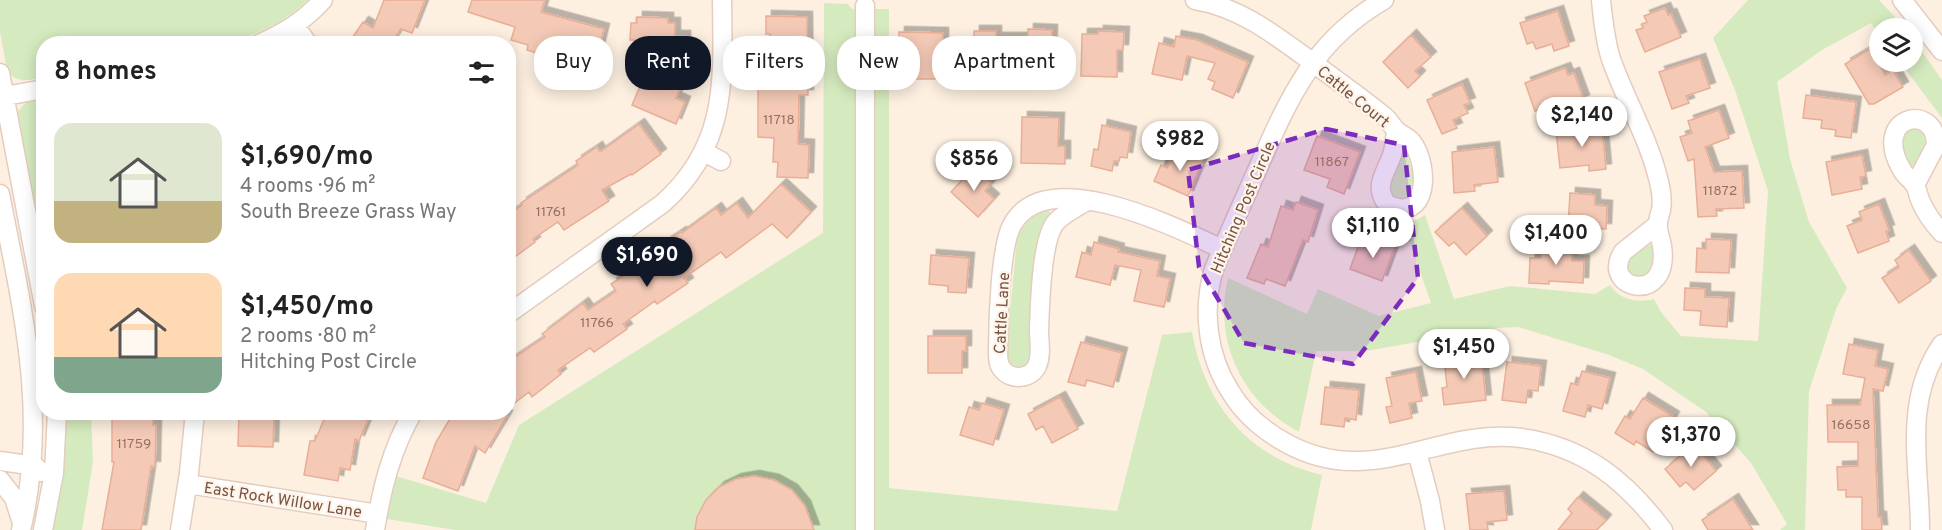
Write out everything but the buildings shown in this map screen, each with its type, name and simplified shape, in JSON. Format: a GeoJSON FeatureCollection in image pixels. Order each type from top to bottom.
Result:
{"type":"FeatureCollection","features":[{"type":"Feature","properties":{"kind":"street"},"geometry":{"type":"LineString","coordinates":[[275,36],[295,26],[323,0]]}},
{"type":"Feature","properties":{"kind":"street"},"geometry":{"type":"LineString","coordinates":[[516,308],[662,204],[684,182],[704,152],[715,121],[721,90],[722,0]]}},
{"type":"Feature","properties":{"kind":"street","name":"Cattle Court"},"geometry":{"type":"LineString","coordinates":[[1195,0],[1217,5],[1244,16],[1275,36],[1387,119],[1396,130]]}},
{"type":"Feature","properties":{"kind":"street","name":"Hitching Post Circle"},"geometry":{"type":"LineString","coordinates":[[1384,0],[1348,25],[1325,46],[1312,63],[1280,119],[1222,249],[1208,292],[1208,329],[1213,353],[1223,380],[1246,413],[1277,438],[1320,457],[1347,462],[1363,462],[1463,441],[1495,437],[1535,441],[1564,449],[1588,460],[1618,480],[1641,502],[1663,530]]}},
{"type":"Feature","properties":{"kind":"street"},"geometry":{"type":"LineString","coordinates":[[1601,0],[1611,59],[1659,179],[1662,198],[1657,225]]}},
{"type":"Feature","properties":{"kind":"street"},"geometry":{"type":"LineString","coordinates":[[1902,0],[1942,51]]}},
{"type":"Feature","properties":{"kind":"street"},"geometry":{"type":"LineString","coordinates":[[865,6],[865,530]]}},
{"type":"Feature","properties":{"kind":"street"},"geometry":{"type":"LineString","coordinates":[[295,26],[302,36]]}},
{"type":"Feature","properties":{"kind":"street"},"geometry":{"type":"LineString","coordinates":[[0,73],[2,96],[36,266]]}},
{"type":"Feature","properties":{"kind":"street"},"geometry":{"type":"LineString","coordinates":[[2,96],[36,90]]}},
{"type":"Feature","properties":{"kind":"street"},"geometry":{"type":"LineString","coordinates":[[704,152],[721,161]]}},
{"type":"Feature","properties":{"kind":"street"},"geometry":{"type":"LineString","coordinates":[[1915,185],[1925,211],[1942,233]]}},
{"type":"Feature","properties":{"kind":"street"},"geometry":{"type":"LineString","coordinates":[[0,194],[30,362],[34,417],[32,465]]}},
{"type":"Feature","properties":{"kind":"street","name":"Cattle Lane"},"geometry":{"type":"LineString","coordinates":[[1087,201],[1062,216],[1048,238],[1041,303],[1039,359],[1036,368],[1024,377],[1008,375],[1002,370],[998,352],[1005,247],[1008,234],[1019,215],[1038,203],[1058,198],[1087,201],[1112,205],[1140,213],[1222,249]]}},
{"type":"Feature","properties":{"kind":"street"},"geometry":{"type":"LineString","coordinates":[[1920,530],[1916,416],[1925,376],[1942,344]]}},
{"type":"Feature","properties":{"kind":"street"},"geometry":{"type":"LineString","coordinates":[[43,530],[54,474],[57,420]]}},
{"type":"Feature","properties":{"kind":"street"},"geometry":{"type":"LineString","coordinates":[[180,530],[188,484],[194,420]]}},
{"type":"Feature","properties":{"kind":"street"},"geometry":{"type":"LineString","coordinates":[[376,522],[389,464],[409,420]]}},
{"type":"Feature","properties":{"kind":"street"},"geometry":{"type":"LineString","coordinates":[[1417,452],[1435,530]]}},
{"type":"Feature","properties":{"kind":"street"},"geometry":{"type":"LineString","coordinates":[[0,461],[32,465],[39,469],[42,476],[33,524],[26,528],[14,498],[0,480]]}},
{"type":"Feature","properties":{"kind":"street","name":"East Rock Willow Lane"},"geometry":{"type":"LineString","coordinates":[[188,484],[376,522]]}},
{"type":"Feature","properties":{"kind":"highlighted area"},"geometry":{"type":"Polygon","coordinates":[[[1326,129],[1404,145],[1418,278],[1353,364],[1244,343],[1199,267],[1188,170],[1326,129]]]}},
{"type":"Feature","properties":{"kind":"green space"},"geometry":{"type":"Polygon","coordinates":[[[0,0],[308,0],[270,27],[248,36],[36,36],[36,79],[28,80],[14,77],[7,70],[0,32],[0,0]]]}},
{"type":"Feature","properties":{"kind":"green space"},"geometry":{"type":"Polygon","coordinates":[[[1748,0],[1879,0],[1896,18],[1869,18],[1869,24],[1822,50],[1777,82],[1790,159],[1809,222],[1847,288],[1836,309],[1809,391],[1805,530],[1780,530],[1787,524],[1751,463],[1706,412],[1643,369],[1609,355],[1518,327],[1497,328],[1366,351],[1316,351],[1299,432],[1262,404],[1248,387],[1236,367],[1229,347],[1224,301],[1228,278],[1307,314],[1318,289],[1379,316],[1431,303],[1403,223],[1425,215],[1454,299],[1510,286],[1595,294],[1610,285],[1619,294],[1629,299],[1641,301],[1654,299],[1661,312],[1681,336],[1758,341],[1768,191],[1735,90],[1713,38],[1748,0]]]}},
{"type":"Feature","properties":{"kind":"green space"},"geometry":{"type":"Polygon","coordinates":[[[824,3],[848,4],[852,9],[889,9],[889,36],[837,36],[837,90],[889,90],[889,488],[1117,511],[1162,335],[1192,332],[1207,383],[1219,405],[1234,424],[1272,455],[1296,467],[1322,475],[1311,530],[455,530],[387,519],[396,476],[486,503],[519,425],[823,233],[824,3]]]}},
{"type":"Feature","properties":{"kind":"green space"},"geometry":{"type":"Polygon","coordinates":[[[1923,53],[1942,80],[1942,118],[1908,72],[1923,72],[1923,53]]]}},
{"type":"Feature","properties":{"kind":"green space"},"geometry":{"type":"Polygon","coordinates":[[[36,99],[36,228],[16,113],[27,101],[36,99]]]}},
{"type":"Feature","properties":{"kind":"green space"},"geometry":{"type":"Polygon","coordinates":[[[1915,129],[1923,132],[1926,143],[1915,165],[1911,166],[1904,154],[1902,141],[1905,132],[1915,129]]]}},
{"type":"Feature","properties":{"kind":"green space"},"geometry":{"type":"Polygon","coordinates":[[[1407,154],[1414,186],[1410,195],[1398,199],[1391,194],[1389,185],[1402,155],[1407,154]]]}},
{"type":"Feature","properties":{"kind":"green space"},"geometry":{"type":"Polygon","coordinates":[[[1048,210],[1051,214],[1042,225],[1037,242],[1029,338],[1030,359],[1025,366],[1018,367],[1008,361],[1006,354],[1017,239],[1029,220],[1048,210]]]}},
{"type":"Feature","properties":{"kind":"green space"},"geometry":{"type":"Polygon","coordinates":[[[1649,245],[1652,246],[1653,260],[1647,275],[1633,276],[1627,268],[1629,260],[1649,245]]]}},
{"type":"Feature","properties":{"kind":"green space"},"geometry":{"type":"Polygon","coordinates":[[[63,420],[91,420],[93,462],[82,530],[51,530],[63,420]]]}}]}
